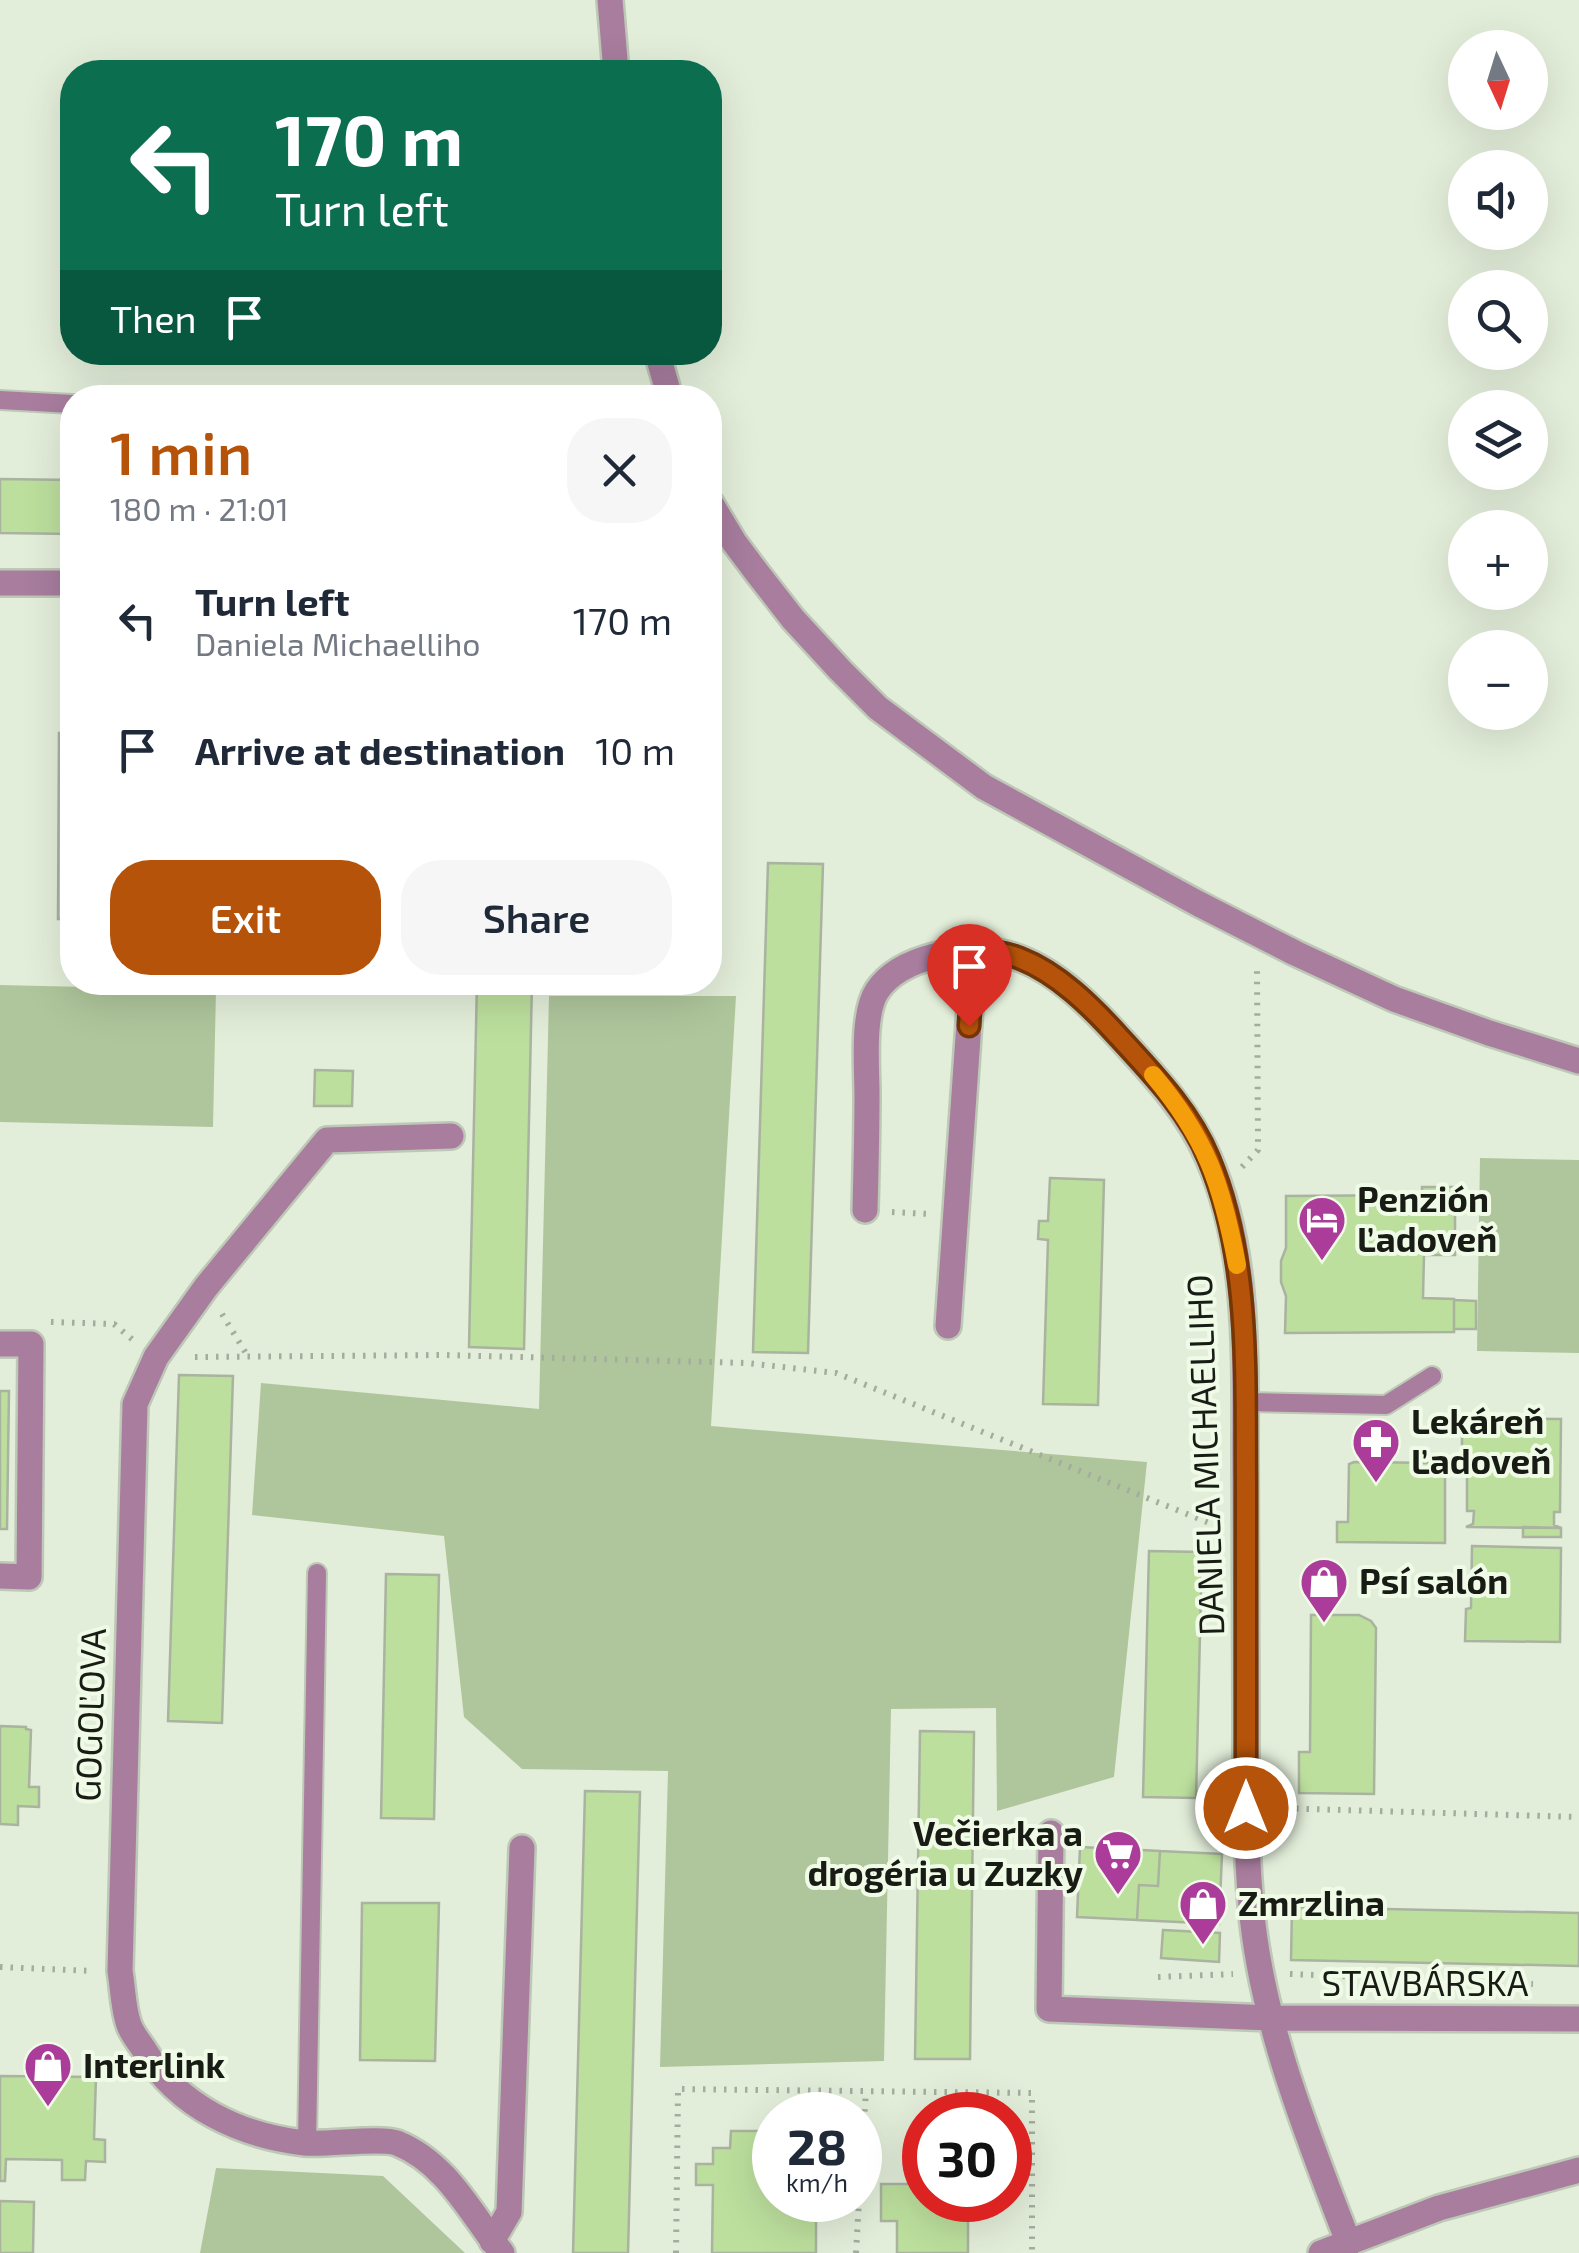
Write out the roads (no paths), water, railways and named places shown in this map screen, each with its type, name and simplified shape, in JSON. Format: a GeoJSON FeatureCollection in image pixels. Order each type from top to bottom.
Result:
{"type":"FeatureCollection","features":[{"type":"Feature","properties":{"kind":"street"},"geometry":{"type":"LineString","coordinates":[[610,0],[615,60]]}},
{"type":"Feature","properties":{"kind":"street"},"geometry":{"type":"LineString","coordinates":[[722,522],[793,619],[840,670],[878,708],[984,788],[1312,961],[1394,998],[1579,1060]]}},
{"type":"Feature","properties":{"kind":"street"},"geometry":{"type":"LineString","coordinates":[[0,583],[60,582]]}},
{"type":"Feature","properties":{"kind":"street"},"geometry":{"type":"LineString","coordinates":[[948,1326],[974,950]]}},
{"type":"Feature","properties":{"kind":"street","name":"DANIELA MICHAELLIHO"},"geometry":{"type":"LineString","coordinates":[[866,1210],[868,1029],[872,999],[884,980],[940,954],[974,950],[1002,953],[1022,959],[1058,981],[1094,1010],[1156,1079],[1192,1126],[1208,1157],[1229,1221],[1245,1353],[1246,1808],[1250,1904],[1271,2018],[1304,2127],[1349,2244]]}},
{"type":"Feature","properties":{"kind":"street","name":"GOGOĽOVA"},"geometry":{"type":"LineString","coordinates":[[451,1136],[327,1140],[206,1288],[156,1358],[135,1404],[120,1972],[128,2024],[176,2091],[222,2120],[272,2137],[308,2143],[395,2142],[435,2166],[465,2200],[497,2247]]}},
{"type":"Feature","properties":{"kind":"street"},"geometry":{"type":"LineString","coordinates":[[0,1344],[32,1344],[29,1577],[0,1576]]}},
{"type":"Feature","properties":{"kind":"street"},"geometry":{"type":"LineString","coordinates":[[1051,1833],[1049,2009],[1271,2018]]}},
{"type":"Feature","properties":{"kind":"street","name":"GOGOĽOVA"},"geometry":{"type":"LineString","coordinates":[[497,2247],[509,2212],[522,1848]]}},
{"type":"Feature","properties":{"kind":"street","name":"STAVBÁRSKA"},"geometry":{"type":"LineString","coordinates":[[1271,2018],[1579,2019]]}},
{"type":"Feature","properties":{"kind":"street"},"geometry":{"type":"LineString","coordinates":[[1321,2253],[1439,2208],[1579,2170]]}},
{"type":"Feature","properties":{"kind":"lane"},"geometry":{"type":"LineString","coordinates":[[0,400],[60,403]]}},
{"type":"Feature","properties":{"kind":"lane"},"geometry":{"type":"LineString","coordinates":[[1245,1402],[1386,1405],[1432,1376]]}},
{"type":"Feature","properties":{"kind":"lane"},"geometry":{"type":"LineString","coordinates":[[308,2143],[317,1573]]}},
{"type":"Feature","properties":{"kind":"place","name":"Penzión Ľadoveň"},"geometry":{"type":"Point","coordinates":[1322,1262]}},
{"type":"Feature","properties":{"kind":"place","name":"Lekáreň Ľadoveň"},"geometry":{"type":"Point","coordinates":[1376,1484]}},
{"type":"Feature","properties":{"kind":"place","name":"Psí salón"},"geometry":{"type":"Point","coordinates":[1324,1624]}},
{"type":"Feature","properties":{"kind":"place","name":"Večierka a drogéria u Zuzky"},"geometry":{"type":"Point","coordinates":[1118,1896]}},
{"type":"Feature","properties":{"kind":"place","name":"Zmrzlina"},"geometry":{"type":"Point","coordinates":[1203,1946]}},
{"type":"Feature","properties":{"kind":"place","name":"Interlink"},"geometry":{"type":"Point","coordinates":[48,2108]}}]}
